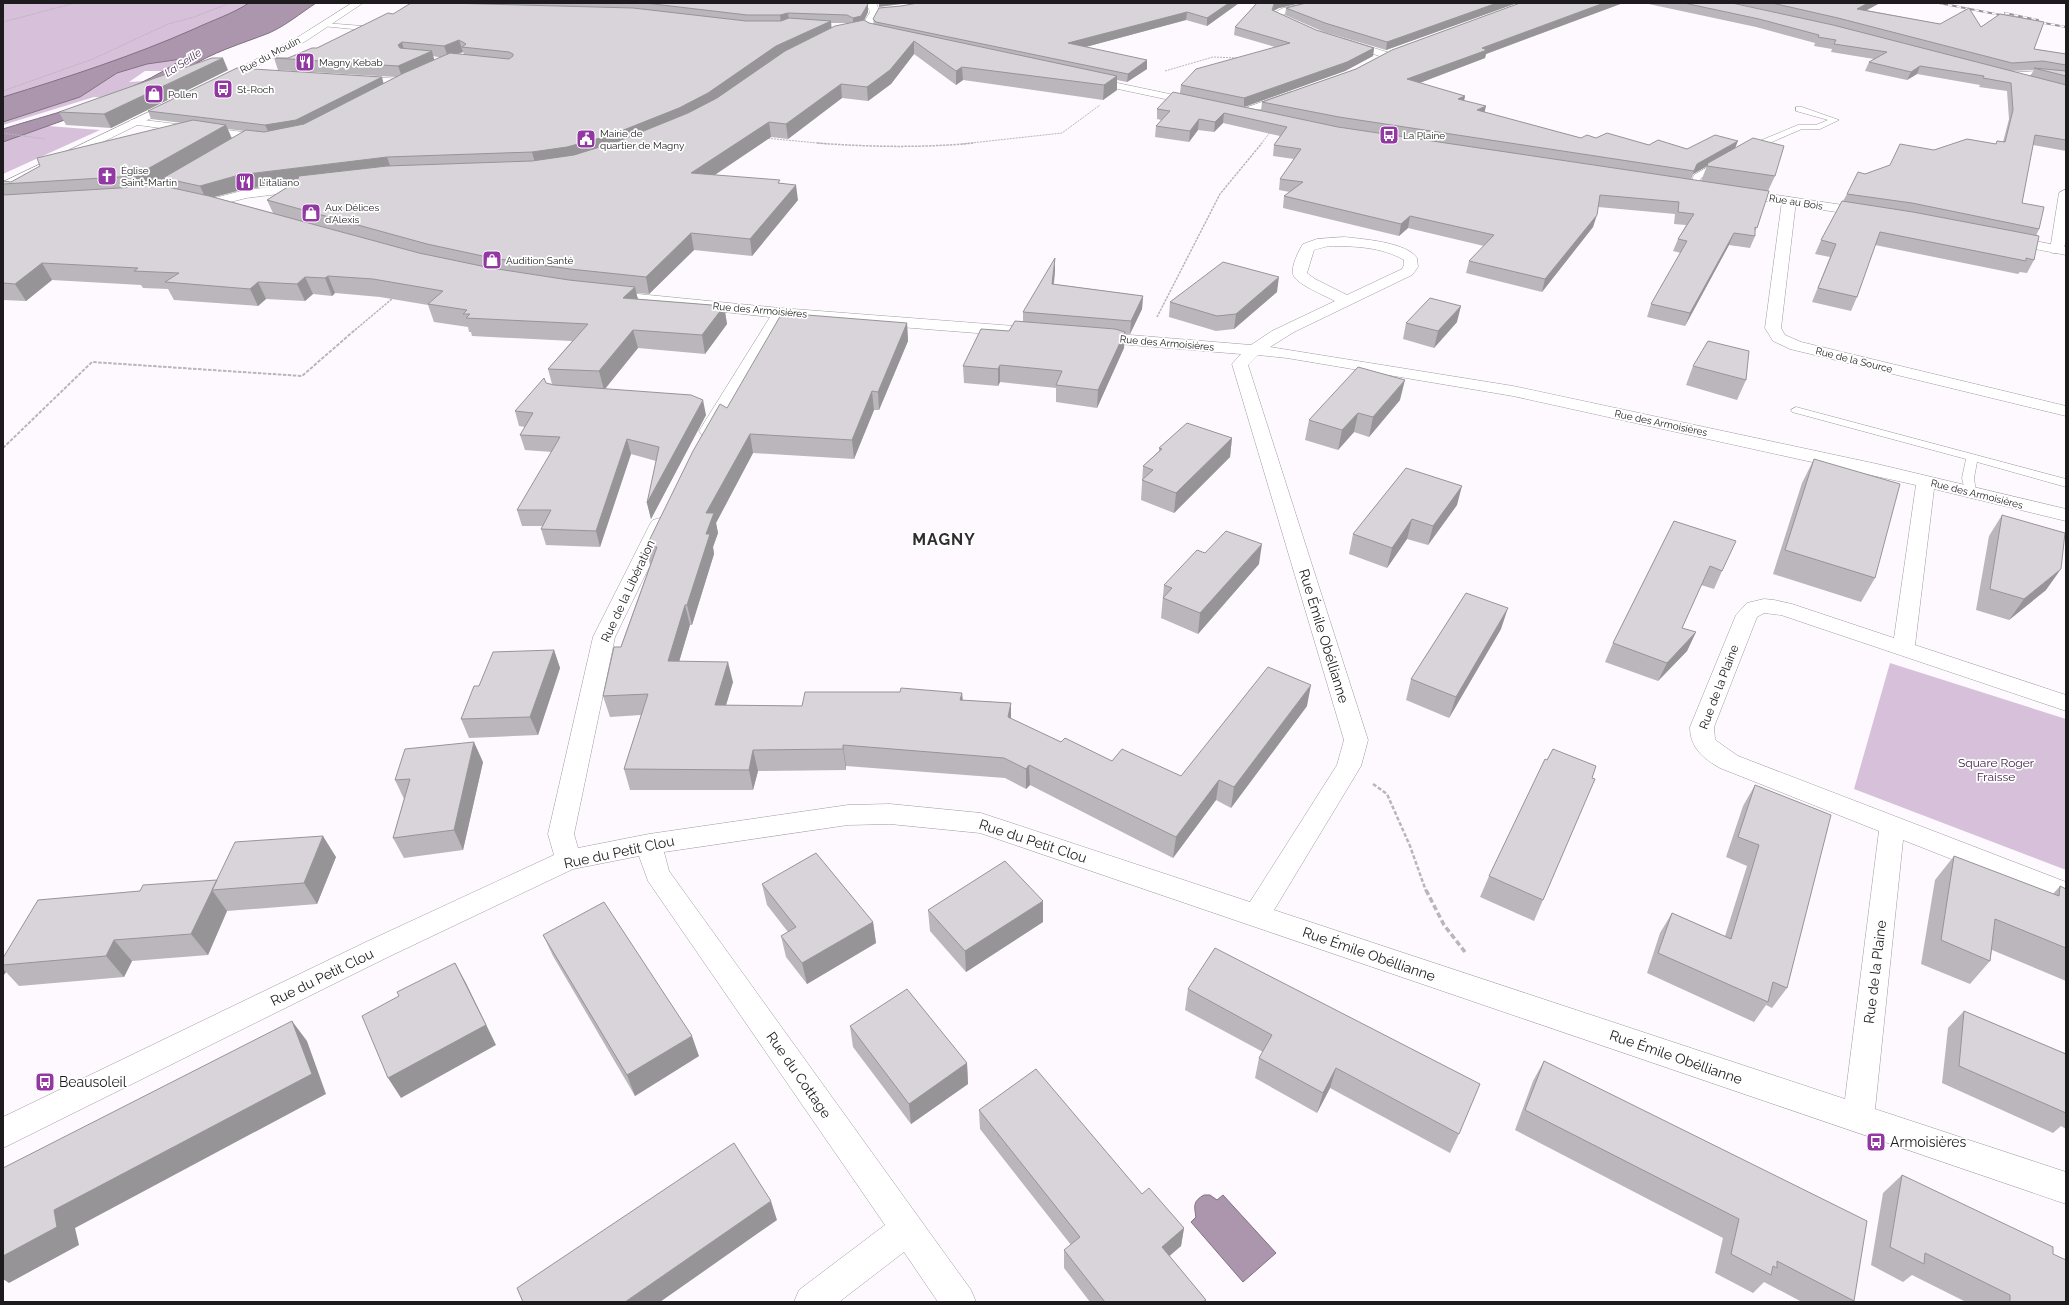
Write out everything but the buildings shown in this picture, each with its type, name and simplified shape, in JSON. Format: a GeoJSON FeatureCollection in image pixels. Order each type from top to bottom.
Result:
{"type":"FeatureCollection","features":[{"type":"Feature","properties":{"kind":"street","name":"Rue du Moulin"},"geometry":{"type":"LineString","coordinates":[[210,86],[289,46],[358,3]]}},
{"type":"Feature","properties":{"kind":"street"},"geometry":{"type":"LineString","coordinates":[[1305,29],[1279,18],[1277,14],[1286,10],[1322,3]]}},
{"type":"Feature","properties":{"kind":"street"},"geometry":{"type":"LineString","coordinates":[[877,9],[862,28],[873,33],[902,40]]}},
{"type":"Feature","properties":{"kind":"street"},"geometry":{"type":"LineString","coordinates":[[1337,40],[1390,53],[1374,61]]}},
{"type":"Feature","properties":{"kind":"street"},"geometry":{"type":"LineString","coordinates":[[239,72],[258,73]]}},
{"type":"Feature","properties":{"kind":"street"},"geometry":{"type":"LineString","coordinates":[[2000,74],[2038,84]]}},
{"type":"Feature","properties":{"kind":"street"},"geometry":{"type":"LineString","coordinates":[[1075,77],[1212,106]]}},
{"type":"Feature","properties":{"kind":"street"},"geometry":{"type":"LineString","coordinates":[[342,78],[403,82]]}},
{"type":"Feature","properties":{"kind":"street"},"geometry":{"type":"LineString","coordinates":[[377,95],[403,82],[416,78]]}},
{"type":"Feature","properties":{"kind":"street"},"geometry":{"type":"LineString","coordinates":[[1243,112],[1300,92]]}},
{"type":"Feature","properties":{"kind":"street"},"geometry":{"type":"LineString","coordinates":[[3,187],[190,96]]}},
{"type":"Feature","properties":{"kind":"street"},"geometry":{"type":"LineString","coordinates":[[1228,109],[1280,120]]}},
{"type":"Feature","properties":{"kind":"street"},"geometry":{"type":"LineString","coordinates":[[135,122],[249,137],[276,138]]}},
{"type":"Feature","properties":{"kind":"street"},"geometry":{"type":"LineString","coordinates":[[233,147],[249,137]]}},
{"type":"Feature","properties":{"kind":"street"},"geometry":{"type":"LineString","coordinates":[[233,211],[200,201],[327,184]]}},
{"type":"Feature","properties":{"kind":"street"},"geometry":{"type":"LineString","coordinates":[[1678,184],[1709,188]]}},
{"type":"Feature","properties":{"kind":"street","name":"Rue au Bois"},"geometry":{"type":"LineString","coordinates":[[1723,191],[1884,216]]}},
{"type":"Feature","properties":{"kind":"street"},"geometry":{"type":"LineString","coordinates":[[1997,237],[2062,250],[2066,193]]}},
{"type":"Feature","properties":{"kind":"street","name":"Rue de la Source"},"geometry":{"type":"LineString","coordinates":[[1789,201],[1773,328],[1779,338],[1796,346],[2066,411]]}},
{"type":"Feature","properties":{"kind":"street"},"geometry":{"type":"LineString","coordinates":[[1252,350],[1268,339],[1348,301],[1407,272],[1411,268],[1412,264],[1410,258],[1390,248],[1346,242],[1318,242],[1308,247],[1300,268],[1300,274],[1310,282],[1348,301]]}},
{"type":"Feature","properties":{"kind":"street","name":"Rue des Armoisières"},"geometry":{"type":"LineString","coordinates":[[597,294],[780,312],[1052,334]]}},
{"type":"Feature","properties":{"kind":"street"},"geometry":{"type":"LineString","coordinates":[[701,444],[715,405],[780,312]]}},
{"type":"Feature","properties":{"kind":"street","name":"Rue des Armoisières"},"geometry":{"type":"LineString","coordinates":[[1076,336],[1252,350],[1334,361],[1513,392],[1926,482],[2066,515]]}},
{"type":"Feature","properties":{"kind":"street","name":"Rue Émile Obéllianne"},"geometry":{"type":"LineString","coordinates":[[1252,350],[1240,364],[1356,740],[1349,766],[1256,916],[2066,1188]]}},
{"type":"Feature","properties":{"kind":"street"},"geometry":{"type":"LineString","coordinates":[[1903,649],[1926,482]]}},
{"type":"Feature","properties":{"kind":"street","name":"Rue de la Libération"},"geometry":{"type":"LineString","coordinates":[[568,860],[561,834],[604,637],[670,504]]}},
{"type":"Feature","properties":{"kind":"street","name":"Rue de la Plaine"},"geometry":{"type":"LineString","coordinates":[[2066,703],[1785,609],[1758,606],[1751,609],[1747,615],[1702,727],[1701,736],[1704,744],[1714,754],[1729,762],[2066,893]]}},
{"type":"Feature","properties":{"kind":"street","name":"Rue du Petit Clou"},"geometry":{"type":"LineString","coordinates":[[3,1133],[376,950],[568,860],[649,844],[848,815],[890,814],[981,823],[1256,916]]}},
{"type":"Feature","properties":{"kind":"street","name":"Rue de la Plaine"},"geometry":{"type":"LineString","coordinates":[[1858,1118],[1892,825]]}},
{"type":"Feature","properties":{"kind":"street","name":"Rue du Cottage"},"geometry":{"type":"LineString","coordinates":[[649,844],[657,874],[959,1302]]}},
{"type":"Feature","properties":{"kind":"street"},"geometry":{"type":"LineString","coordinates":[[811,1302],[907,1229]]}},
{"type":"Feature","properties":{"kind":"lane"},"geometry":{"type":"LineString","coordinates":[[324,25],[363,28]]}},
{"type":"Feature","properties":{"kind":"lane"},"geometry":{"type":"LineString","coordinates":[[2000,74],[2039,73],[2066,77]]}},
{"type":"Feature","properties":{"kind":"lane"},"geometry":{"type":"LineString","coordinates":[[1694,186],[1697,177],[1735,156],[1801,128],[1817,127],[1835,120],[1799,109]]}},
{"type":"Feature","properties":{"kind":"lane"},"geometry":{"type":"LineString","coordinates":[[293,198],[299,194],[302,187]]}},
{"type":"Feature","properties":{"kind":"lane"},"geometry":{"type":"LineString","coordinates":[[1796,410],[2066,483]]}},
{"type":"Feature","properties":{"kind":"lane"},"geometry":{"type":"LineString","coordinates":[[1970,492],[1968,478],[1972,457]]}},
{"type":"Feature","properties":{"kind":"path"},"geometry":{"type":"LineString","coordinates":[[3,22],[74,3]]}},
{"type":"Feature","properties":{"kind":"path"},"geometry":{"type":"LineString","coordinates":[[3,91],[93,59],[168,24],[194,18],[230,3]]}},
{"type":"Feature","properties":{"kind":"path"},"geometry":{"type":"LineString","coordinates":[[764,138],[839,146],[919,147],[1062,133],[1114,94],[1136,84],[1130,83],[1213,57],[1244,59]]}},
{"type":"Feature","properties":{"kind":"path"},"geometry":{"type":"LineString","coordinates":[[1147,341],[1150,329],[1220,194],[1280,120]]}},
{"type":"Feature","properties":{"kind":"path"},"geometry":{"type":"LineString","coordinates":[[3,133],[19,136],[23,135]]}},
{"type":"Feature","properties":{"kind":"path"},"geometry":{"type":"LineString","coordinates":[[3,448],[92,362],[302,376],[395,296]]}},
{"type":"Feature","properties":{"kind":"path"},"geometry":{"type":"LineString","coordinates":[[1349,766],[1387,794],[1410,846],[1428,896],[1444,925],[1465,951],[1475,990]]}},
{"type":"Feature","properties":{"kind":"green space"},"geometry":{"type":"Polygon","coordinates":[[[3,3],[249,3],[198,42],[3,116],[3,3]]]}},
{"type":"Feature","properties":{"kind":"green space"},"geometry":{"type":"Polygon","coordinates":[[[183,59],[164,71],[145,71],[129,82],[144,81],[119,93],[94,97],[3,125],[5,121],[80,97],[117,73],[147,64],[183,59]]]}},
{"type":"Feature","properties":{"kind":"green space"},"geometry":{"type":"Polygon","coordinates":[[[48,126],[100,130],[3,174],[3,142],[48,126]]]}},
{"type":"Feature","properties":{"kind":"green space","name":"Square Roger Fraisse"},"geometry":{"type":"Polygon","coordinates":[[[1890,663],[2066,719],[2066,870],[1854,789],[1890,663]]]}},
{"type":"Feature","properties":{"kind":"water","name":"La Seille"},"geometry":{"type":"Polygon","coordinates":[[[249,3],[316,3],[287,23],[269,33],[217,53],[187,69],[73,117],[3,142],[3,129],[96,101],[141,83],[182,59],[147,64],[117,73],[80,97],[3,122],[3,97],[76,74],[148,48],[229,14],[249,3]]]}},
{"type":"Feature","properties":{"kind":"water"},"geometry":{"type":"Polygon","coordinates":[[[1210,1195],[1217,1200],[1223,1195],[1276,1253],[1243,1282],[1191,1222],[1196,1217],[1195,1204],[1200,1197],[1210,1195]]]}},
{"type":"Feature","properties":{"kind":"railway"},"geometry":{"type":"LineString","coordinates":[[1939,3],[2011,17]]}},
{"type":"Feature","properties":{"kind":"railway"},"geometry":{"type":"LineString","coordinates":[[2005,13],[2038,20]]}},
{"type":"Feature","properties":{"kind":"railway"},"geometry":{"type":"LineString","coordinates":[[2033,21],[2066,27]]}},
{"type":"Feature","properties":{"kind":"place","name":"Magny Kebab"},"geometry":{"type":"Point","coordinates":[305,62]}},
{"type":"Feature","properties":{"kind":"place","name":"St-Roch"},"geometry":{"type":"Point","coordinates":[223,89]}},
{"type":"Feature","properties":{"kind":"place","name":"Pollen"},"geometry":{"type":"Point","coordinates":[154,94]}},
{"type":"Feature","properties":{"kind":"place","name":"La Plaine"},"geometry":{"type":"Point","coordinates":[1389,135]}},
{"type":"Feature","properties":{"kind":"place","name":"Mairie de quartier de Magny"},"geometry":{"type":"Point","coordinates":[586,139]}},
{"type":"Feature","properties":{"kind":"place","name":"Église Saint-Martin"},"geometry":{"type":"Point","coordinates":[107,176]}},
{"type":"Feature","properties":{"kind":"place","name":"L'italiano"},"geometry":{"type":"Point","coordinates":[245,182]}},
{"type":"Feature","properties":{"kind":"place","name":"Aux Délices d’Alexis"},"geometry":{"type":"Point","coordinates":[311,213]}},
{"type":"Feature","properties":{"kind":"place","name":"Audition Santé"},"geometry":{"type":"Point","coordinates":[492,260]}},
{"type":"Feature","properties":{"kind":"place","name":"Beausoleil"},"geometry":{"type":"Point","coordinates":[45,1082]}},
{"type":"Feature","properties":{"kind":"place","name":"Armoisières"},"geometry":{"type":"Point","coordinates":[1876,1142]}},
{"type":"Feature","properties":{"kind":"district","name":"MAGNY"},"geometry":{"type":"Point","coordinates":[944,539]}}]}
